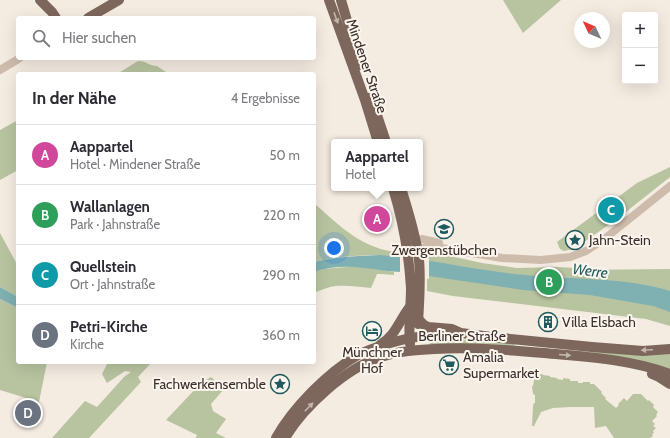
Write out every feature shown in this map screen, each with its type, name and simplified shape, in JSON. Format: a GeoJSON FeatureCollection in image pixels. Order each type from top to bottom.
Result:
{"type":"FeatureCollection","features":[{"type":"Feature","properties":{"kind":"main road"},"geometry":{"type":"LineString","coordinates":[[40,0],[55,16]]}},
{"type":"Feature","properties":{"kind":"main road"},"geometry":{"type":"LineString","coordinates":[[92,16],[120,0]]}},
{"type":"Feature","properties":{"kind":"main road","name":"Mindener Straße"},"geometry":{"type":"LineString","coordinates":[[329,0],[365,100],[377,139]]}},
{"type":"Feature","properties":{"kind":"main road","name":"Mindener Straße"},"geometry":{"type":"LineString","coordinates":[[341,0],[357,55],[385,139]]}},
{"type":"Feature","properties":{"kind":"main road"},"geometry":{"type":"LineString","coordinates":[[394,191],[412,247],[409,329],[413,338]]}},
{"type":"Feature","properties":{"kind":"main road"},"geometry":{"type":"LineString","coordinates":[[402,191],[420,281],[418,319],[410,347],[413,351]]}},
{"type":"Feature","properties":{"kind":"main road"},"geometry":{"type":"LineString","coordinates":[[375,348],[387,341],[397,329],[404,314],[410,306]]}},
{"type":"Feature","properties":{"kind":"main road","name":"Berliner Straße"},"geometry":{"type":"LineString","coordinates":[[418,319],[428,327],[452,329],[461,333],[491,337],[643,351],[670,349]]}},
{"type":"Feature","properties":{"kind":"main road","name":"Berliner Straße"},"geometry":{"type":"LineString","coordinates":[[276,438],[290,416],[301,404],[320,385],[348,361],[358,355],[375,348],[413,338],[452,336],[461,333]]}},
{"type":"Feature","properties":{"kind":"main road"},"geometry":{"type":"LineString","coordinates":[[516,350],[522,345],[536,346],[542,342]]}},
{"type":"Feature","properties":{"kind":"main road","name":"Berliner Straße"},"geometry":{"type":"LineString","coordinates":[[285,438],[301,415],[324,392],[355,369],[380,357],[395,353],[460,348],[516,350],[598,358],[627,363],[670,374]]}},
{"type":"Feature","properties":{"kind":"main road"},"geometry":{"type":"LineString","coordinates":[[627,363],[631,367],[666,380],[670,384]]}},
{"type":"Feature","properties":{"kind":"street"},"geometry":{"type":"LineString","coordinates":[[0,70],[17,60]]}},
{"type":"Feature","properties":{"kind":"street"},"geometry":{"type":"LineString","coordinates":[[412,247],[423,248],[430,246],[502,258],[541,260],[562,259],[578,255],[593,247],[670,186]]}},
{"type":"Feature","properties":{"kind":"street"},"geometry":{"type":"LineString","coordinates":[[412,247],[422,239],[441,243],[459,250]]}},
{"type":"Feature","properties":{"kind":"green space"},"geometry":{"type":"Polygon","coordinates":[[[503,0],[561,0],[523,33],[503,0]]]}},
{"type":"Feature","properties":{"kind":"green space"},"geometry":{"type":"Polygon","coordinates":[[[138,61],[157,66],[166,72],[120,72],[138,61]]]}},
{"type":"Feature","properties":{"kind":"green space"},"geometry":{"type":"Polygon","coordinates":[[[16,121],[16,171],[0,180],[0,130],[16,121]]]}},
{"type":"Feature","properties":{"kind":"green space"},"geometry":{"type":"Polygon","coordinates":[[[670,167],[670,177],[617,219],[574,249],[564,251],[560,249],[557,242],[637,183],[670,167]]]}},
{"type":"Feature","properties":{"kind":"green space"},"geometry":{"type":"Polygon","coordinates":[[[316,205],[344,229],[360,240],[381,249],[400,253],[400,257],[379,255],[335,258],[316,262],[316,205]]]}},
{"type":"Feature","properties":{"kind":"green space"},"geometry":{"type":"Polygon","coordinates":[[[0,233],[16,262],[16,296],[0,287],[0,233]]]}},
{"type":"Feature","properties":{"kind":"green space"},"geometry":{"type":"Polygon","coordinates":[[[436,253],[482,263],[517,268],[557,267],[575,268],[578,270],[670,269],[670,326],[646,319],[453,296],[427,291],[427,258],[436,253]]]}},
{"type":"Feature","properties":{"kind":"green space"},"geometry":{"type":"Polygon","coordinates":[[[364,267],[394,272],[394,275],[377,274],[371,288],[336,286],[316,292],[316,271],[323,269],[364,267]]]}},
{"type":"Feature","properties":{"kind":"green space"},"geometry":{"type":"Polygon","coordinates":[[[0,299],[16,307],[16,364],[47,364],[39,402],[0,390],[0,299]]]}},
{"type":"Feature","properties":{"kind":"green space"},"geometry":{"type":"Polygon","coordinates":[[[429,339],[484,340],[515,344],[514,347],[472,344],[430,345],[429,339]]]}},
{"type":"Feature","properties":{"kind":"green space"},"geometry":{"type":"Polygon","coordinates":[[[571,351],[670,353],[670,370],[571,351]]]}},
{"type":"Feature","properties":{"kind":"green space"},"geometry":{"type":"Polygon","coordinates":[[[107,364],[150,364],[138,377],[141,382],[89,438],[52,438],[85,401],[97,407],[124,377],[131,372],[125,371],[107,383],[102,374],[107,364]]]}},
{"type":"Feature","properties":{"kind":"green space"},"geometry":{"type":"Polygon","coordinates":[[[541,374],[557,379],[570,379],[570,381],[578,381],[578,383],[590,382],[590,384],[594,384],[602,392],[601,393],[606,398],[605,399],[616,408],[624,398],[627,401],[633,394],[641,394],[654,405],[653,407],[658,412],[656,415],[657,416],[652,421],[655,424],[653,426],[656,428],[653,431],[653,436],[650,438],[614,438],[606,426],[595,428],[594,407],[553,408],[541,412],[534,426],[532,426],[535,395],[533,394],[532,386],[534,380],[541,374]]]}},
{"type":"Feature","properties":{"kind":"green space"},"geometry":{"type":"Polygon","coordinates":[[[211,377],[224,389],[211,404],[213,411],[226,419],[216,433],[226,438],[196,438],[197,435],[166,420],[200,384],[211,377]]]}},
{"type":"Feature","properties":{"kind":"water"},"geometry":{"type":"Polygon","coordinates":[[[380,255],[416,259],[488,271],[543,277],[617,281],[653,286],[670,291],[670,312],[653,306],[590,295],[523,290],[402,272],[358,267],[333,268],[316,272],[316,262],[355,256],[380,255]]]}},
{"type":"Feature","properties":{"kind":"water"},"geometry":{"type":"Polygon","coordinates":[[[0,287],[16,296],[16,307],[0,299],[0,287]]]}},
{"type":"Feature","properties":{"kind":"pier"},"geometry":{"type":"Polygon","coordinates":[[[400,255],[429,259],[429,279],[400,274],[400,255]]]}},
{"type":"Feature","properties":{"kind":"place","name":"Quellstein"},"geometry":{"type":"Point","coordinates":[611,210]}},
{"type":"Feature","properties":{"kind":"place","name":"Aappartel"},"geometry":{"type":"Point","coordinates":[377,219]}},
{"type":"Feature","properties":{"kind":"place","name":"Zwergenstübchen"},"geometry":{"type":"Point","coordinates":[444,229]}},
{"type":"Feature","properties":{"kind":"place","name":"Jahn-Stein"},"geometry":{"type":"Point","coordinates":[575,240]}},
{"type":"Feature","properties":{"kind":"place","name":"Wallanlagen"},"geometry":{"type":"Point","coordinates":[549,282]}},
{"type":"Feature","properties":{"kind":"place","name":"Villa Elsbach"},"geometry":{"type":"Point","coordinates":[548,322]}},
{"type":"Feature","properties":{"kind":"place","name":"Münchner Hof"},"geometry":{"type":"Point","coordinates":[372,331]}},
{"type":"Feature","properties":{"kind":"place","name":"Amalia Supermarket"},"geometry":{"type":"Point","coordinates":[449,365]}},
{"type":"Feature","properties":{"kind":"place","name":"Fachwerkensemble"},"geometry":{"type":"Point","coordinates":[280,384]}},
{"type":"Feature","properties":{"kind":"place","name":"Petri-Kirche"},"geometry":{"type":"Point","coordinates":[28,413]}},
{"type":"Feature","properties":{"kind":"water label","name":"Werre"},"geometry":{"type":"Point","coordinates":[590,271]}}]}
